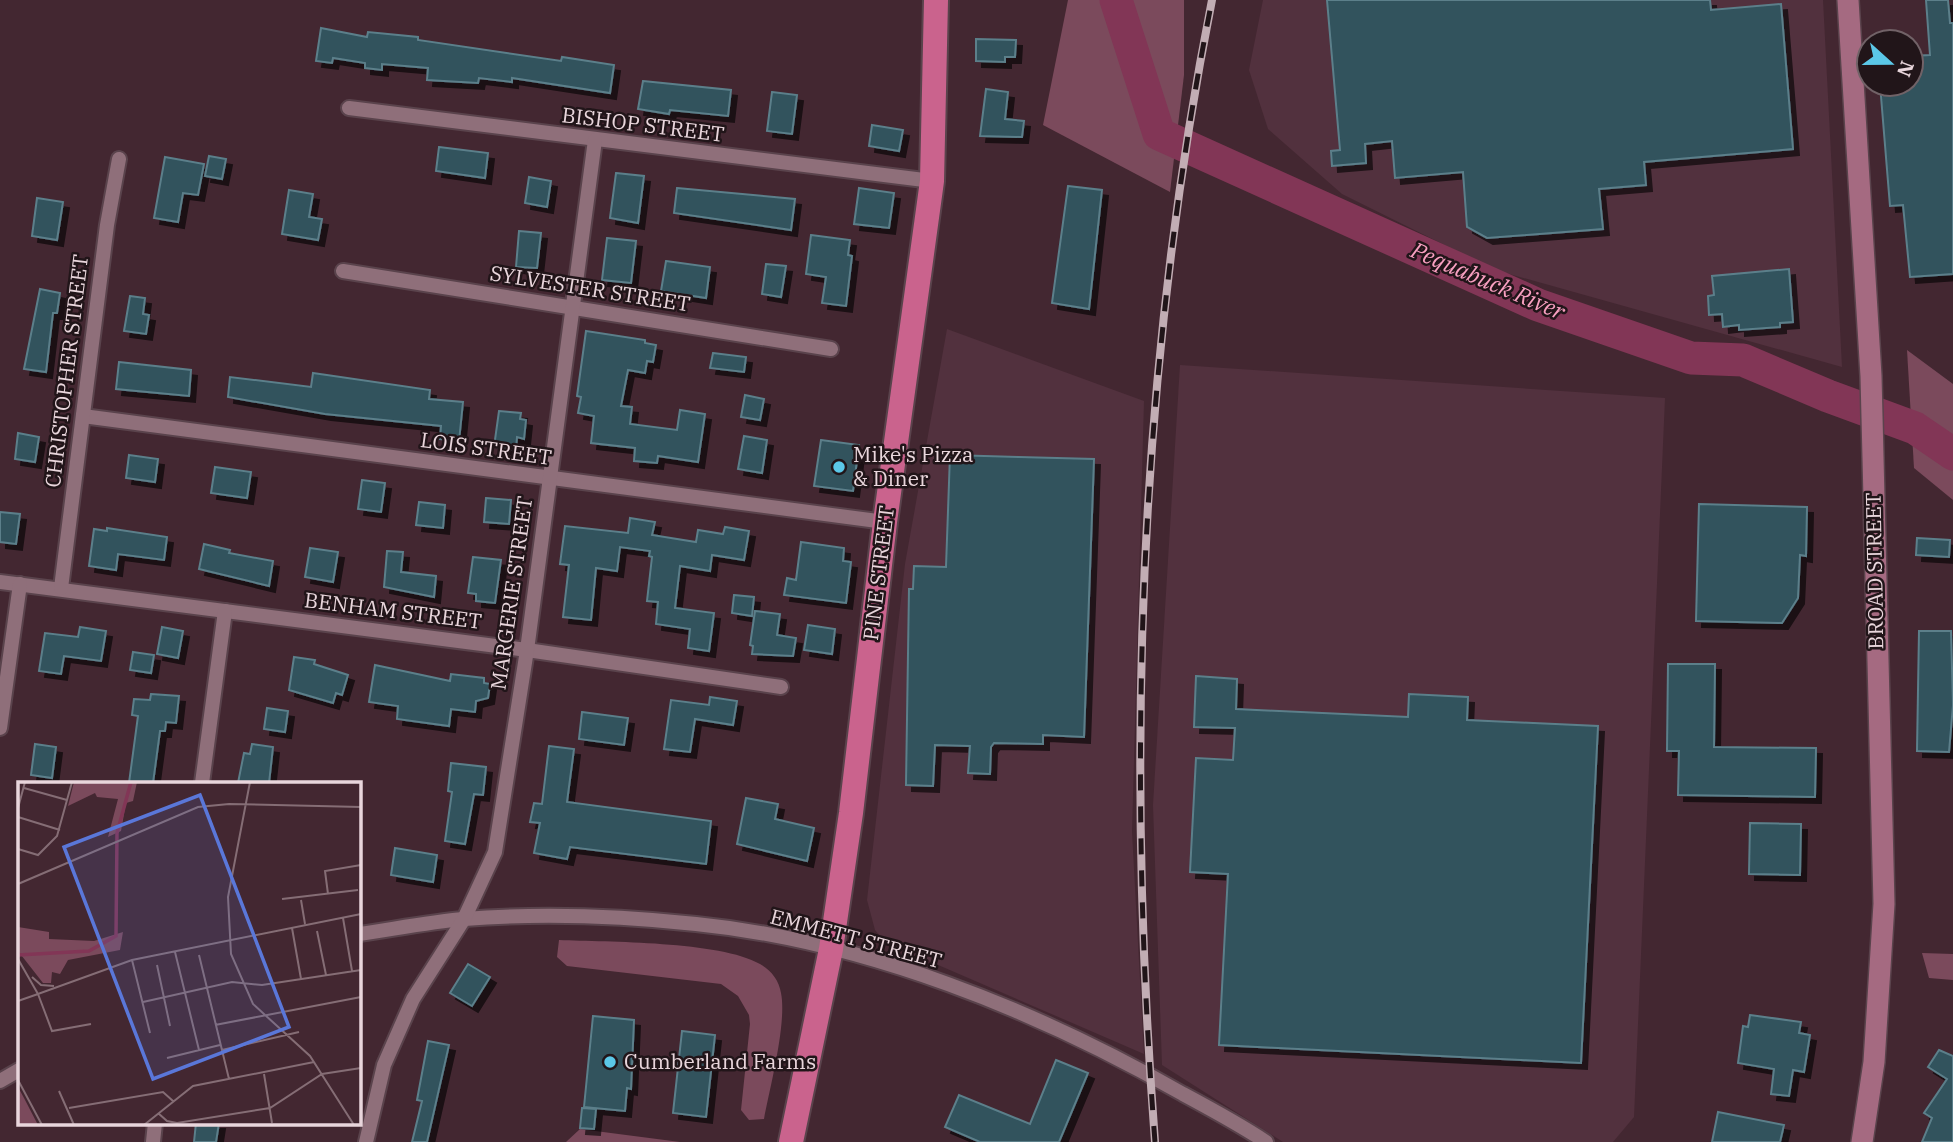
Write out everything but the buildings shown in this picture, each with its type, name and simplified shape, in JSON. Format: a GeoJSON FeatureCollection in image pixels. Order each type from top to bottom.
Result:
{"type":"FeatureCollection","features":[{"type":"Feature","properties":{"kind":"highway","name":"PINE STREET"},"geometry":{"type":"LineString","coordinates":[[791,1142],[831,949],[885,522],[932,181],[936,0]]}},
{"type":"Feature","properties":{"kind":"main road","name":"BROAD STREET"},"geometry":{"type":"LineString","coordinates":[[1848,0],[1871,376],[1884,904],[1874,1062],[1861,1142]]}},
{"type":"Feature","properties":{"kind":"street","name":"BISHOP STREET"},"geometry":{"type":"LineString","coordinates":[[349,108],[932,181]]}},
{"type":"Feature","properties":{"kind":"street","name":"MARGERIE STREET"},"geometry":{"type":"LineString","coordinates":[[366,1142],[384,1065],[398,1032],[413,999],[464,919],[495,852],[527,650],[595,140]]}},
{"type":"Feature","properties":{"kind":"street","name":"CHRISTOPHER STREET"},"geometry":{"type":"LineString","coordinates":[[61,588],[107,225],[118,159]]}},
{"type":"Feature","properties":{"kind":"street","name":"SYLVESTER STREET"},"geometry":{"type":"LineString","coordinates":[[343,271],[831,349]]}},
{"type":"Feature","properties":{"kind":"street","name":"LOIS STREET"},"geometry":{"type":"LineString","coordinates":[[83,416],[885,522]]}},
{"type":"Feature","properties":{"kind":"street","name":"BENHAM STREET"},"geometry":{"type":"LineString","coordinates":[[0,582],[527,650],[781,687]]}},
{"type":"Feature","properties":{"kind":"street"},"geometry":{"type":"LineString","coordinates":[[0,728],[20,584]]}},
{"type":"Feature","properties":{"kind":"street"},"geometry":{"type":"LineString","coordinates":[[202,782],[225,611]]}},
{"type":"Feature","properties":{"kind":"street","name":"EMMETT STREET"},"geometry":{"type":"LineString","coordinates":[[360,934],[464,919],[593,917],[698,924],[831,949],[1001,1002],[1130,1063],[1266,1142]]}},
{"type":"Feature","properties":{"kind":"street"},"geometry":{"type":"LineString","coordinates":[[0,1081],[18,1071]]}},
{"type":"Feature","properties":{"kind":"street"},"geometry":{"type":"LineString","coordinates":[[152,1142],[155,1124]]}},
{"type":"Feature","properties":{"kind":"shaded area"},"geometry":{"type":"Polygon","coordinates":[[[1068,0],[1184,0],[1184,75],[1170,192],[1043,125],[1068,0]]]}},
{"type":"Feature","properties":{"kind":"shaded area"},"geometry":{"type":"Polygon","coordinates":[[[1263,0],[1823,0],[1842,367],[1495,270],[1342,194],[1268,129],[1249,70],[1263,0]]]}},
{"type":"Feature","properties":{"kind":"shaded area"},"geometry":{"type":"Polygon","coordinates":[[[947,329],[1144,401],[1132,832],[1144,1054],[885,942],[875,930],[867,900],[905,564],[947,329]]]}},
{"type":"Feature","properties":{"kind":"shaded area"},"geometry":{"type":"Polygon","coordinates":[[[1907,350],[1953,384],[1953,500],[1914,468],[1907,350]]]}},
{"type":"Feature","properties":{"kind":"shaded area"},"geometry":{"type":"Polygon","coordinates":[[[1180,365],[1665,398],[1634,1117],[1613,1142],[1283,1142],[1162,1065],[1153,805],[1180,365]]]}},
{"type":"Feature","properties":{"kind":"shaded area"},"geometry":{"type":"Polygon","coordinates":[[[559,940],[691,947],[742,956],[768,969],[781,993],[782,1021],[764,1119],[749,1120],[741,1110],[750,1024],[749,1015],[738,996],[721,984],[567,966],[557,957],[559,940]]]}},
{"type":"Feature","properties":{"kind":"shaded area"},"geometry":{"type":"Polygon","coordinates":[[[1922,953],[1953,954],[1953,980],[1929,978],[1922,953]]]}},
{"type":"Feature","properties":{"kind":"shaded area"},"geometry":{"type":"Polygon","coordinates":[[[580,1129],[680,1142],[566,1142],[580,1129]]]}},
{"type":"Feature","properties":{"kind":"waterway","name":"Pequabuck River"},"geometry":{"type":"LineString","coordinates":[[1116,0],[1159,134],[1538,305],[1691,358],[1743,360],[1828,396],[1915,428],[1953,454]]}},
{"type":"Feature","properties":{"kind":"railway"},"geometry":{"type":"LineString","coordinates":[[1155,1142],[1141,856],[1145,569],[1154,425],[1168,282],[1187,141],[1212,0]]}},
{"type":"Feature","properties":{"kind":"place","name":"Mike's Pizza & Diner"},"geometry":{"type":"Point","coordinates":[839,467]}},
{"type":"Feature","properties":{"kind":"place","name":"Cumberland Farms"},"geometry":{"type":"Point","coordinates":[610,1062]}}]}
